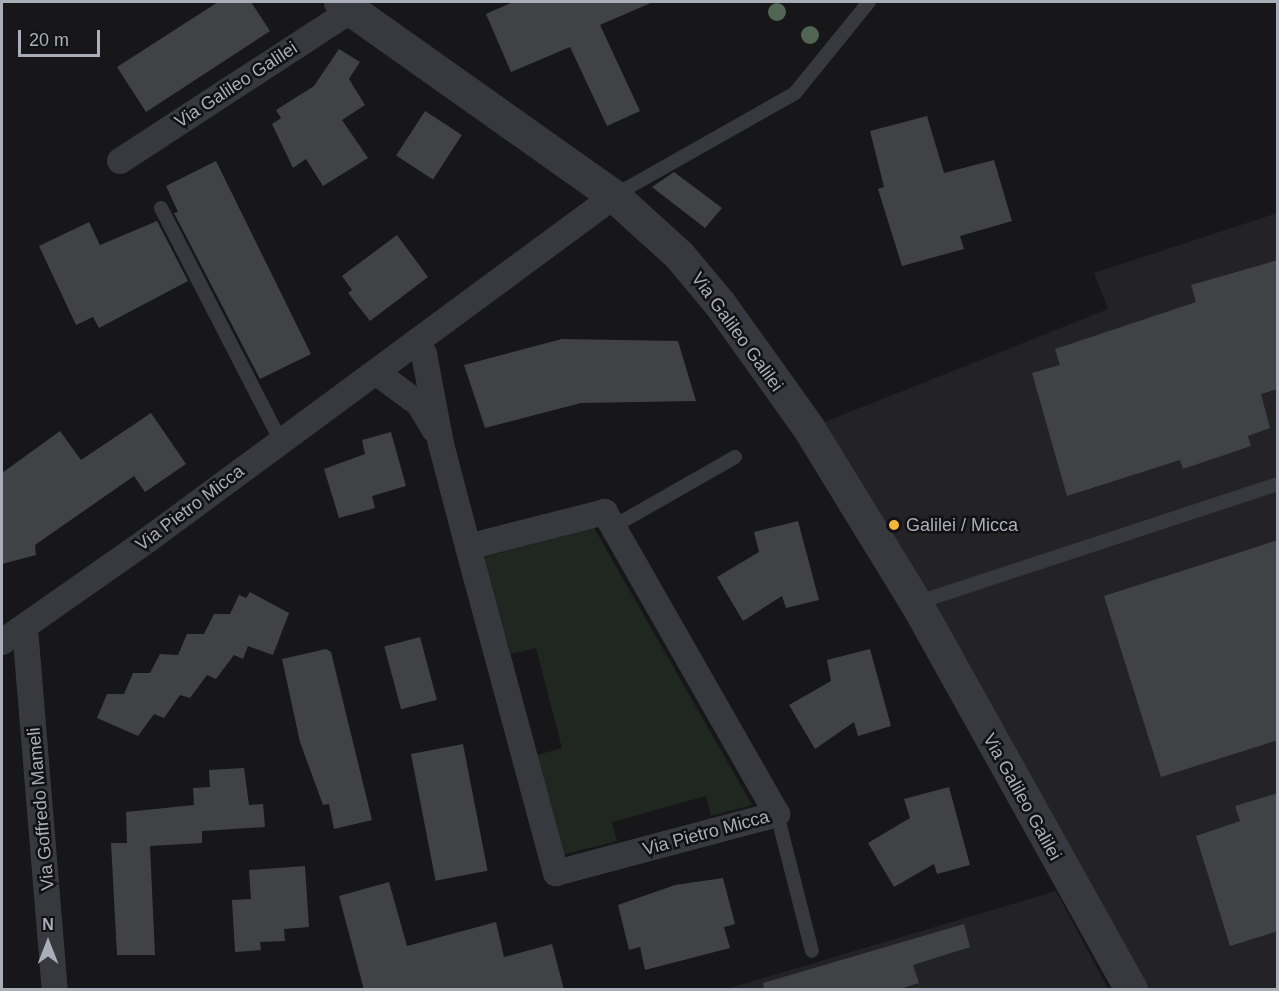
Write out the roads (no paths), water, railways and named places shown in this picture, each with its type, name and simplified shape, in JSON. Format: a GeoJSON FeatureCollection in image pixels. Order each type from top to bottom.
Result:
{"type":"FeatureCollection","features":[{"type":"Feature","properties":{"kind":"street","name":"Via Galileo Galilei"},"geometry":{"type":"LineString","coordinates":[[120,160],[346,6],[614,196],[679,255],[720,304],[808,427],[916,603],[1131,990]]}},
{"type":"Feature","properties":{"kind":"street","name":"Via Pietro Micca"},"geometry":{"type":"LineString","coordinates":[[2,642],[25,628],[377,373],[614,196]]}},
{"type":"Feature","properties":{"kind":"street","name":"Via Pietro Micca"},"geometry":{"type":"LineString","coordinates":[[416,344],[424,354],[441,444],[556,873],[777,814],[616,525]]}},
{"type":"Feature","properties":{"kind":"street","name":"Via Pietro Micca"},"geometry":{"type":"LineString","coordinates":[[377,373],[419,404],[441,444]]}},
{"type":"Feature","properties":{"kind":"street"},"geometry":{"type":"LineString","coordinates":[[468,547],[605,512],[616,525]]}},
{"type":"Feature","properties":{"kind":"street","name":"Via Goffredo Mameli"},"geometry":{"type":"LineString","coordinates":[[25,628],[56,990]]}},
{"type":"Feature","properties":{"kind":"lane"},"geometry":{"type":"LineString","coordinates":[[614,196],[795,93],[869,2]]}},
{"type":"Feature","properties":{"kind":"lane"},"geometry":{"type":"LineString","coordinates":[[161,208],[281,441]]}},
{"type":"Feature","properties":{"kind":"lane"},"geometry":{"type":"LineString","coordinates":[[616,525],[735,457]]}},
{"type":"Feature","properties":{"kind":"lane"},"geometry":{"type":"LineString","coordinates":[[916,603],[1278,484]]}},
{"type":"Feature","properties":{"kind":"lane"},"geometry":{"type":"LineString","coordinates":[[777,814],[812,951]]}},
{"type":"Feature","properties":{"kind":"place","name":"Galilei / Micca"},"geometry":{"type":"Point","coordinates":[894,525]}}]}
